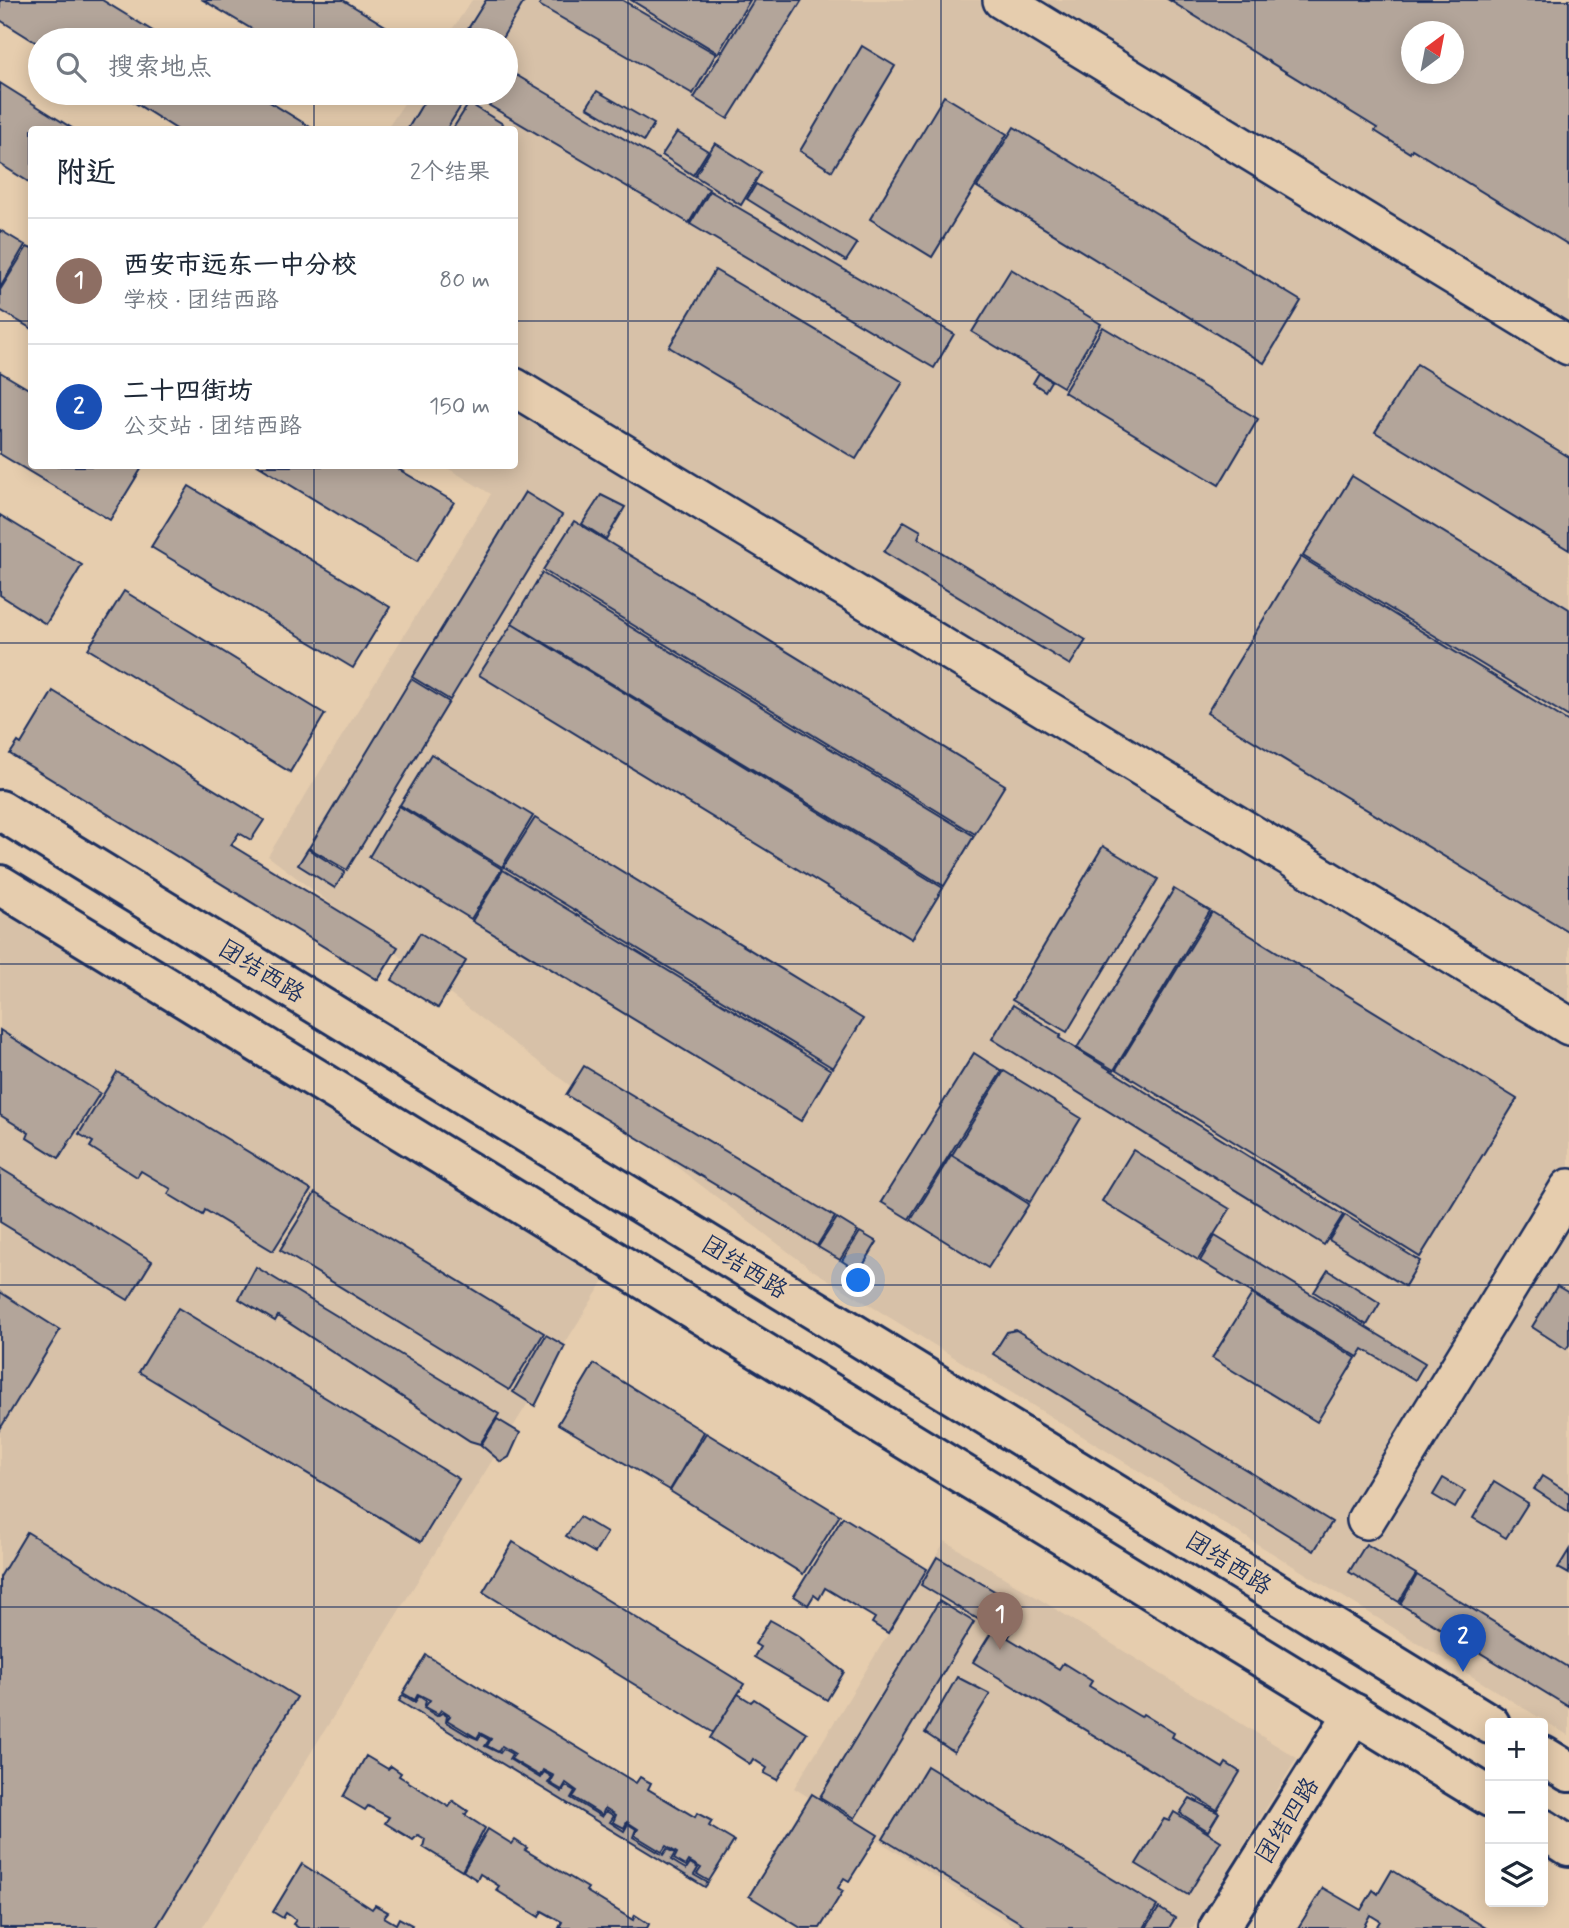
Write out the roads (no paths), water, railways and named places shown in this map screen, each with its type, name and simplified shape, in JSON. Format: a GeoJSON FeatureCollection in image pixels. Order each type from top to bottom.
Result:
{"type":"FeatureCollection","features":[{"type":"Feature","properties":{"kind":"street"},"geometry":{"type":"LineString","coordinates":[[1002,0],[1569,346]]}},
{"type":"Feature","properties":{"kind":"street"},"geometry":{"type":"LineString","coordinates":[[518,389],[1569,1026]]}},
{"type":"Feature","properties":{"kind":"street","name":"团结西路"},"geometry":{"type":"LineString","coordinates":[[0,810],[1485,1721]]}},
{"type":"Feature","properties":{"kind":"street"},"geometry":{"type":"LineString","coordinates":[[0,885],[1485,1794]]}},
{"type":"Feature","properties":{"kind":"street"},"geometry":{"type":"LineString","coordinates":[[1366,1520],[1569,1188]]}},
{"type":"Feature","properties":{"kind":"street","name":"团结四路"},"geometry":{"type":"LineString","coordinates":[[1220,1928],[1354,1713]]}},
{"type":"Feature","properties":{"kind":"street"},"geometry":{"type":"LineString","coordinates":[[1548,1759],[1569,1772]]}},
{"type":"Feature","properties":{"kind":"street"},"geometry":{"type":"LineString","coordinates":[[1548,1832],[1569,1846]]}},
{"type":"Feature","properties":{"kind":"place","name":"西安市远东一中分校"},"geometry":{"type":"Point","coordinates":[1000,1650]}},
{"type":"Feature","properties":{"kind":"place","name":"二十四街坊"},"geometry":{"type":"Point","coordinates":[1463,1672]}}]}
